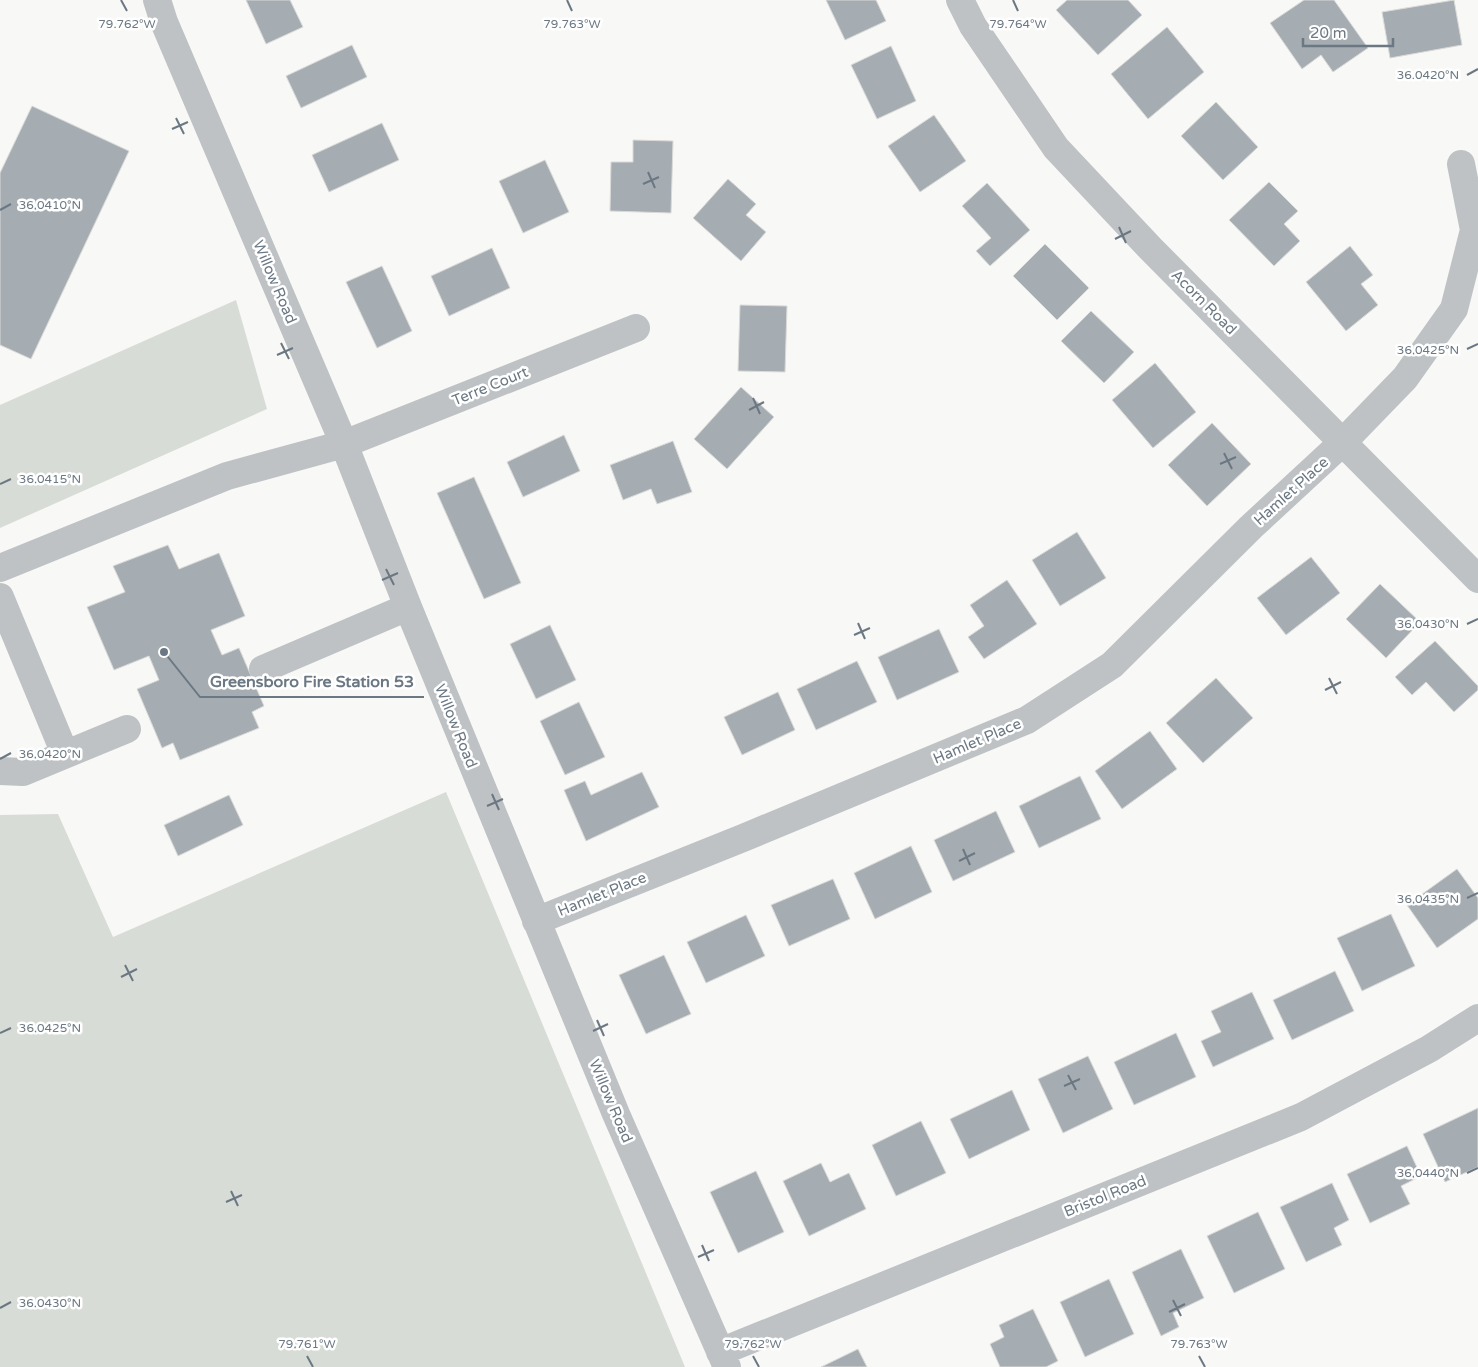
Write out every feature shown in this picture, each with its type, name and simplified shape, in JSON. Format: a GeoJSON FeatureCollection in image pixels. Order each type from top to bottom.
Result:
{"type":"FeatureCollection","features":[{"type":"Feature","properties":{"kind":"street","name":"Willow Road"},"geometry":{"type":"LineString","coordinates":[[157,0],[164,22],[344,444],[408,607],[616,1114],[724,1359]]}},
{"type":"Feature","properties":{"kind":"street","name":"Acorn Road"},"geometry":{"type":"LineString","coordinates":[[960,0],[973,26],[1056,148],[1156,254],[1478,579]]}},
{"type":"Feature","properties":{"kind":"street","name":"Hamlet Place"},"geometry":{"type":"LineString","coordinates":[[536,921],[743,838],[1027,720],[1112,665],[1251,528],[1343,442],[1405,378],[1454,309],[1474,230],[1461,164]]}},
{"type":"Feature","properties":{"kind":"street","name":"Terre Court"},"geometry":{"type":"LineString","coordinates":[[0,568],[226,476],[344,444],[636,328]]}},
{"type":"Feature","properties":{"kind":"street"},"geometry":{"type":"LineString","coordinates":[[0,597],[66,754]]}},
{"type":"Feature","properties":{"kind":"street"},"geometry":{"type":"LineString","coordinates":[[263,669],[408,607]]}},
{"type":"Feature","properties":{"kind":"street"},"geometry":{"type":"LineString","coordinates":[[0,771],[10,773],[23,772],[127,728]]}},
{"type":"Feature","properties":{"kind":"street","name":"Bristol Road"},"geometry":{"type":"LineString","coordinates":[[724,1359],[1301,1116],[1429,1049],[1478,1018]]}},
{"type":"Feature","properties":{"kind":"shaded area"},"geometry":{"type":"Polygon","coordinates":[[[236,300],[267,409],[0,528],[0,405],[236,300]]]}},
{"type":"Feature","properties":{"kind":"shaded area"},"geometry":{"type":"Polygon","coordinates":[[[446,792],[685,1367],[0,1367],[0,815],[58,814],[113,937],[446,792]]]}},
{"type":"Feature","properties":{"kind":"building"},"geometry":{"type":"Polygon","coordinates":[[[246,0],[290,0],[303,27],[266,44],[246,0]]]}},
{"type":"Feature","properties":{"kind":"building"},"geometry":{"type":"Polygon","coordinates":[[[826,0],[876,0],[886,21],[845,40],[826,0]]]}},
{"type":"Feature","properties":{"kind":"building"},"geometry":{"type":"Polygon","coordinates":[[[1067,0],[1128,0],[1142,15],[1098,55],[1056,10],[1067,0]]]}},
{"type":"Feature","properties":{"kind":"building"},"geometry":{"type":"Polygon","coordinates":[[[1304,0],[1334,0],[1368,48],[1333,72],[1321,55],[1302,69],[1270,23],[1304,0]]]}},
{"type":"Feature","properties":{"kind":"building"},"geometry":{"type":"Polygon","coordinates":[[[1454,0],[1462,45],[1390,58],[1382,12],[1454,0]]]}},
{"type":"Feature","properties":{"kind":"building"},"geometry":{"type":"Polygon","coordinates":[[[1167,27],[1204,72],[1148,119],[1111,74],[1167,27]]]}},
{"type":"Feature","properties":{"kind":"building"},"geometry":{"type":"Polygon","coordinates":[[[352,45],[367,77],[301,108],[286,76],[352,45]]]}},
{"type":"Feature","properties":{"kind":"building"},"geometry":{"type":"Polygon","coordinates":[[[891,46],[916,101],[877,119],[851,65],[891,46]]]}},
{"type":"Feature","properties":{"kind":"building"},"geometry":{"type":"Polygon","coordinates":[[[1216,102],[1258,147],[1223,180],[1181,136],[1216,102]]]}},
{"type":"Feature","properties":{"kind":"building"},"geometry":{"type":"Polygon","coordinates":[[[32,106],[129,151],[31,359],[0,345],[0,173],[32,106]]]}},
{"type":"Feature","properties":{"kind":"building"},"geometry":{"type":"Polygon","coordinates":[[[934,115],[966,161],[920,192],[888,146],[934,115]]]}},
{"type":"Feature","properties":{"kind":"building"},"geometry":{"type":"Polygon","coordinates":[[[382,123],[399,160],[329,192],[312,155],[382,123]]]}},
{"type":"Feature","properties":{"kind":"building"},"geometry":{"type":"Polygon","coordinates":[[[633,140],[673,141],[671,213],[610,211],[611,162],[633,162],[633,140]]]}},
{"type":"Feature","properties":{"kind":"building"},"geometry":{"type":"Polygon","coordinates":[[[545,160],[569,212],[523,233],[499,181],[545,160]]]}},
{"type":"Feature","properties":{"kind":"building"},"geometry":{"type":"Polygon","coordinates":[[[728,179],[756,204],[746,215],[766,232],[741,261],[693,218],[728,179]]]}},
{"type":"Feature","properties":{"kind":"building"},"geometry":{"type":"Polygon","coordinates":[[[1269,182],[1298,211],[1284,224],[1300,241],[1274,266],[1229,220],[1269,182]]]}},
{"type":"Feature","properties":{"kind":"building"},"geometry":{"type":"Polygon","coordinates":[[[987,183],[1030,230],[990,266],[976,251],[991,238],[962,206],[987,183]]]}},
{"type":"Feature","properties":{"kind":"building"},"geometry":{"type":"Polygon","coordinates":[[[1045,244],[1089,288],[1057,320],[1013,276],[1045,244]]]}},
{"type":"Feature","properties":{"kind":"building"},"geometry":{"type":"Polygon","coordinates":[[[1350,246],[1373,275],[1361,284],[1378,305],[1346,331],[1306,282],[1350,246]]]}},
{"type":"Feature","properties":{"kind":"building"},"geometry":{"type":"Polygon","coordinates":[[[492,248],[510,288],[449,316],[431,276],[492,248]]]}},
{"type":"Feature","properties":{"kind":"building"},"geometry":{"type":"Polygon","coordinates":[[[382,266],[412,331],[377,348],[346,282],[382,266]]]}},
{"type":"Feature","properties":{"kind":"building"},"geometry":{"type":"Polygon","coordinates":[[[740,305],[787,306],[785,372],[738,371],[740,305]]]}},
{"type":"Feature","properties":{"kind":"building"},"geometry":{"type":"Polygon","coordinates":[[[1091,311],[1134,352],[1104,383],[1061,341],[1091,311]]]}},
{"type":"Feature","properties":{"kind":"building"},"geometry":{"type":"Polygon","coordinates":[[[1155,363],[1196,412],[1153,448],[1112,400],[1155,363]]]}},
{"type":"Feature","properties":{"kind":"building"},"geometry":{"type":"Polygon","coordinates":[[[741,387],[774,417],[727,469],[694,439],[741,387]]]}},
{"type":"Feature","properties":{"kind":"building"},"geometry":{"type":"Polygon","coordinates":[[[1212,423],[1251,464],[1207,506],[1168,465],[1212,423]]]}},
{"type":"Feature","properties":{"kind":"building"},"geometry":{"type":"Polygon","coordinates":[[[564,435],[580,471],[523,497],[507,462],[564,435]]]}},
{"type":"Feature","properties":{"kind":"building"},"geometry":{"type":"Polygon","coordinates":[[[673,441],[692,492],[657,504],[651,489],[623,500],[610,465],[673,441]]]}},
{"type":"Feature","properties":{"kind":"building"},"geometry":{"type":"Polygon","coordinates":[[[474,477],[521,583],[484,599],[437,493],[474,477]]]}},
{"type":"Feature","properties":{"kind":"building"},"geometry":{"type":"Polygon","coordinates":[[[1077,532],[1106,578],[1060,606],[1032,560],[1077,532]]]}},
{"type":"Feature","properties":{"kind":"building"},"geometry":{"type":"Polygon","coordinates":[[[168,545],[179,569],[219,553],[245,616],[211,630],[222,655],[239,648],[264,706],[252,712],[259,728],[180,760],[173,743],[162,748],[137,689],[159,680],[149,656],[114,670],[87,607],[125,592],[113,566],[168,545]]]}},
{"type":"Feature","properties":{"kind":"building"},"geometry":{"type":"Polygon","coordinates":[[[1311,557],[1340,593],[1286,635],[1257,598],[1311,557]]]}},
{"type":"Feature","properties":{"kind":"building"},"geometry":{"type":"Polygon","coordinates":[[[1007,580],[1037,624],[984,659],[968,637],[984,626],[970,605],[1007,580]]]}},
{"type":"Feature","properties":{"kind":"building"},"geometry":{"type":"Polygon","coordinates":[[[1380,584],[1420,622],[1386,658],[1346,619],[1380,584]]]}},
{"type":"Feature","properties":{"kind":"building"},"geometry":{"type":"Polygon","coordinates":[[[550,625],[576,680],[536,699],[510,644],[550,625]]]}},
{"type":"Feature","properties":{"kind":"building"},"geometry":{"type":"Polygon","coordinates":[[[939,629],[959,672],[897,700],[878,657],[939,629]]]}},
{"type":"Feature","properties":{"kind":"building"},"geometry":{"type":"Polygon","coordinates":[[[1435,641],[1478,686],[1478,690],[1454,712],[1426,682],[1412,695],[1395,677],[1435,641]]]}},
{"type":"Feature","properties":{"kind":"building"},"geometry":{"type":"Polygon","coordinates":[[[857,661],[877,702],[816,730],[797,689],[857,661]]]}},
{"type":"Feature","properties":{"kind":"building"},"geometry":{"type":"Polygon","coordinates":[[[1216,678],[1253,718],[1203,763],[1166,723],[1216,678]]]}},
{"type":"Feature","properties":{"kind":"building"},"geometry":{"type":"Polygon","coordinates":[[[778,692],[795,730],[742,755],[724,717],[778,692]]]}},
{"type":"Feature","properties":{"kind":"building"},"geometry":{"type":"Polygon","coordinates":[[[579,702],[605,757],[565,775],[540,721],[579,702]]]}},
{"type":"Feature","properties":{"kind":"building"},"geometry":{"type":"Polygon","coordinates":[[[1150,731],[1177,769],[1122,809],[1095,771],[1150,731]]]}},
{"type":"Feature","properties":{"kind":"building"},"geometry":{"type":"Polygon","coordinates":[[[642,772],[659,807],[586,841],[564,790],[585,781],[591,795],[642,772]]]}},
{"type":"Feature","properties":{"kind":"building"},"geometry":{"type":"Polygon","coordinates":[[[1080,776],[1101,819],[1039,848],[1019,806],[1080,776]]]}},
{"type":"Feature","properties":{"kind":"building"},"geometry":{"type":"Polygon","coordinates":[[[229,795],[243,825],[178,856],[164,825],[229,795]]]}},
{"type":"Feature","properties":{"kind":"building"},"geometry":{"type":"Polygon","coordinates":[[[996,811],[1015,852],[953,881],[934,840],[996,811]]]}},
{"type":"Feature","properties":{"kind":"building"},"geometry":{"type":"Polygon","coordinates":[[[911,846],[932,892],[875,919],[854,873],[911,846]]]}},
{"type":"Feature","properties":{"kind":"building"},"geometry":{"type":"Polygon","coordinates":[[[1457,869],[1478,898],[1478,919],[1437,948],[1407,905],[1457,869]]]}},
{"type":"Feature","properties":{"kind":"building"},"geometry":{"type":"Polygon","coordinates":[[[833,879],[850,919],[789,946],[771,905],[833,879]]]}},
{"type":"Feature","properties":{"kind":"building"},"geometry":{"type":"Polygon","coordinates":[[[1391,914],[1415,966],[1362,991],[1337,938],[1391,914]]]}},
{"type":"Feature","properties":{"kind":"building"},"geometry":{"type":"Polygon","coordinates":[[[746,915],[765,956],[706,983],[687,942],[746,915]]]}},
{"type":"Feature","properties":{"kind":"building"},"geometry":{"type":"Polygon","coordinates":[[[664,955],[691,1014],[646,1034],[619,975],[664,955]]]}},
{"type":"Feature","properties":{"kind":"building"},"geometry":{"type":"Polygon","coordinates":[[[1335,971],[1354,1011],[1292,1040],[1273,1000],[1335,971]]]}},
{"type":"Feature","properties":{"kind":"building"},"geometry":{"type":"Polygon","coordinates":[[[1252,992],[1274,1039],[1213,1067],[1201,1041],[1221,1032],[1211,1011],[1252,992]]]}},
{"type":"Feature","properties":{"kind":"building"},"geometry":{"type":"Polygon","coordinates":[[[1176,1033],[1196,1077],[1134,1105],[1114,1062],[1176,1033]]]}},
{"type":"Feature","properties":{"kind":"building"},"geometry":{"type":"Polygon","coordinates":[[[1088,1056],[1113,1109],[1063,1133],[1038,1079],[1088,1056]]]}},
{"type":"Feature","properties":{"kind":"building"},"geometry":{"type":"Polygon","coordinates":[[[1012,1090],[1030,1130],[969,1159],[950,1119],[1012,1090]]]}},
{"type":"Feature","properties":{"kind":"building"},"geometry":{"type":"Polygon","coordinates":[[[1478,1108],[1478,1167],[1445,1182],[1423,1134],[1478,1108]]]}},
{"type":"Feature","properties":{"kind":"building"},"geometry":{"type":"Polygon","coordinates":[[[921,1121],[946,1173],[896,1196],[872,1145],[921,1121]]]}},
{"type":"Feature","properties":{"kind":"building"},"geometry":{"type":"Polygon","coordinates":[[[1407,1146],[1421,1176],[1401,1186],[1410,1204],[1370,1223],[1347,1174],[1407,1146]]]}},
{"type":"Feature","properties":{"kind":"building"},"geometry":{"type":"Polygon","coordinates":[[[821,1163],[830,1182],[849,1173],[866,1209],[809,1236],[783,1181],[821,1163]]]}},
{"type":"Feature","properties":{"kind":"building"},"geometry":{"type":"Polygon","coordinates":[[[756,1171],[784,1232],[738,1253],[710,1192],[756,1171]]]}},
{"type":"Feature","properties":{"kind":"building"},"geometry":{"type":"Polygon","coordinates":[[[1332,1183],[1349,1220],[1334,1228],[1342,1245],[1306,1262],[1280,1207],[1332,1183]]]}},
{"type":"Feature","properties":{"kind":"building"},"geometry":{"type":"Polygon","coordinates":[[[1258,1212],[1285,1269],[1234,1293],[1207,1236],[1258,1212]]]}},
{"type":"Feature","properties":{"kind":"building"},"geometry":{"type":"Polygon","coordinates":[[[1181,1249],[1204,1298],[1173,1313],[1179,1327],[1161,1336],[1132,1272],[1181,1249]]]}},
{"type":"Feature","properties":{"kind":"building"},"geometry":{"type":"Polygon","coordinates":[[[1109,1279],[1134,1334],[1085,1357],[1060,1302],[1109,1279]]]}},
{"type":"Feature","properties":{"kind":"building"},"geometry":{"type":"Polygon","coordinates":[[[1033,1309],[1058,1361],[1046,1367],[1000,1367],[990,1344],[1004,1337],[999,1325],[1033,1309]]]}},
{"type":"Feature","properties":{"kind":"building"},"geometry":{"type":"Polygon","coordinates":[[[858,1349],[867,1367],[821,1367],[858,1349]]]}},
{"type":"Feature","properties":{"kind":"place","name":"Greensboro Fire Station 53"},"geometry":{"type":"Point","coordinates":[164,652]}}]}
